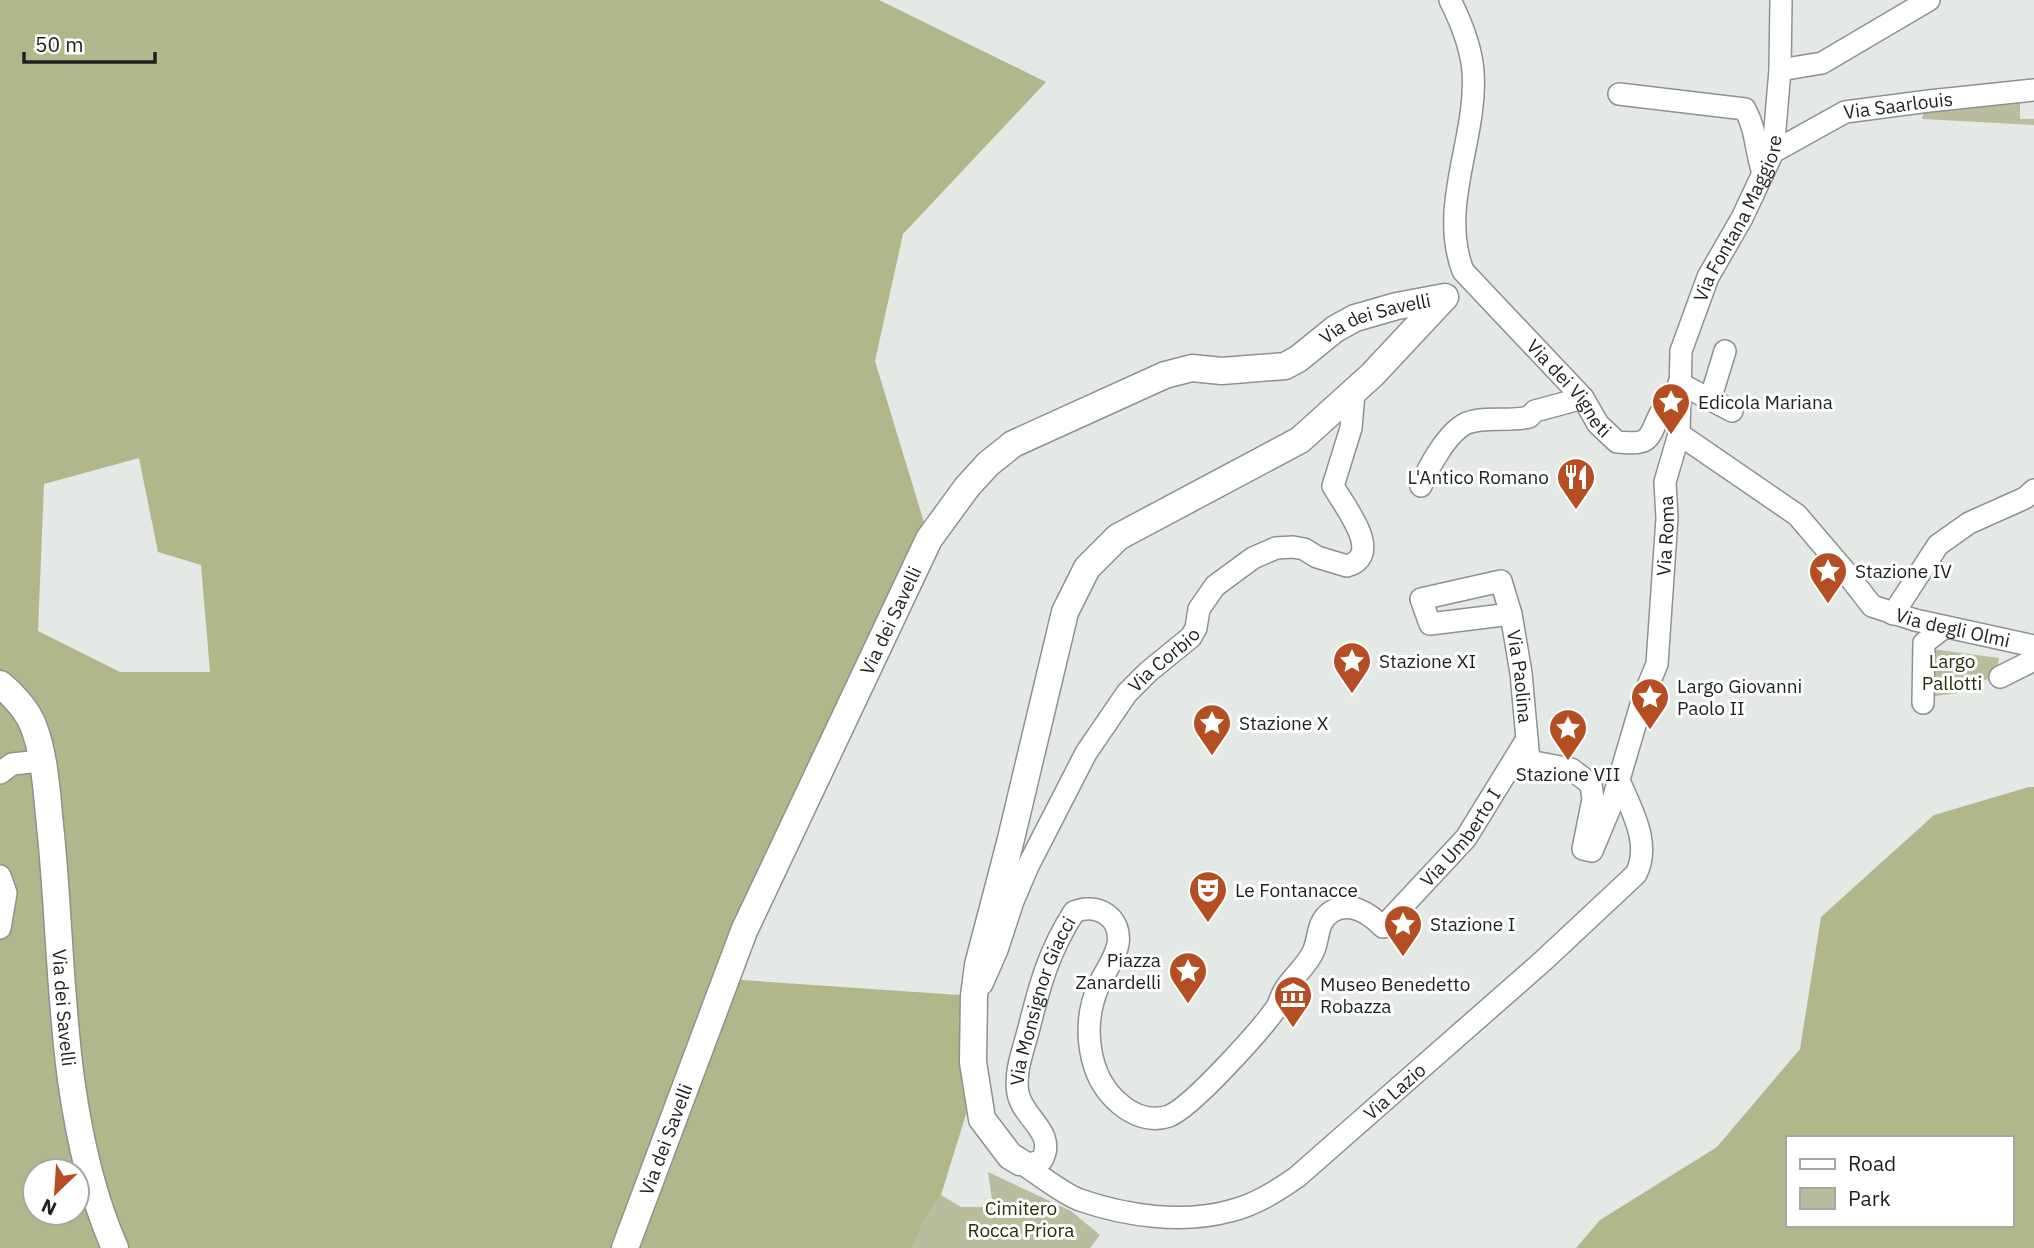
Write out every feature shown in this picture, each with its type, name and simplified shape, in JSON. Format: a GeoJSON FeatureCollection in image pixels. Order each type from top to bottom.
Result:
{"type":"FeatureCollection","features":[{"type":"Feature","properties":{"kind":"street"},"geometry":{"type":"LineString","coordinates":[[1450,0],[1463,26],[1473,69],[1473,94],[1455,216],[1457,254],[1463,271]]}},
{"type":"Feature","properties":{"kind":"street","name":"Via Fontana Maggiore"},"geometry":{"type":"LineString","coordinates":[[1679,434],[1681,351],[1708,277],[1742,218],[1773,152],[1780,70],[1781,0]]}},
{"type":"Feature","properties":{"kind":"street"},"geometry":{"type":"LineString","coordinates":[[1780,70],[1822,63],[1928,0]]}},
{"type":"Feature","properties":{"kind":"street","name":"Via Saarlouis"},"geometry":{"type":"LineString","coordinates":[[1773,152],[1845,112],[2034,90]]}},
{"type":"Feature","properties":{"kind":"street"},"geometry":{"type":"LineString","coordinates":[[1619,94],[1745,109],[1755,127],[1757,155],[1763,173]]}},
{"type":"Feature","properties":{"kind":"street","name":"Via dei Savelli"},"geometry":{"type":"LineString","coordinates":[[1020,1162],[1004,1149],[982,1119],[974,1062],[974,996],[978,965],[1065,612],[1087,568],[1118,537],[1300,440],[1354,393],[1411,336],[1445,297],[1463,271]]}},
{"type":"Feature","properties":{"kind":"street","name":"Via dei Vigneti"},"geometry":{"type":"LineString","coordinates":[[1463,271],[1583,398],[1598,424],[1617,442],[1641,443],[1649,438],[1662,409],[1679,391]]}},
{"type":"Feature","properties":{"kind":"street","name":"Via dei Savelli"},"geometry":{"type":"LineString","coordinates":[[625,1248],[744,931],[929,539],[967,487],[988,464],[1013,444],[1165,375],[1192,368],[1222,371],[1285,366],[1310,351],[1335,329],[1355,318],[1397,306],[1445,297]]}},
{"type":"Feature","properties":{"kind":"street"},"geometry":{"type":"LineString","coordinates":[[1710,400],[1725,351]]}},
{"type":"Feature","properties":{"kind":"street"},"geometry":{"type":"LineString","coordinates":[[1679,391],[1710,400],[1732,411]]}},
{"type":"Feature","properties":{"kind":"street","name":"Via Corbio"},"geometry":{"type":"LineString","coordinates":[[974,996],[986,978],[1027,866],[1086,753],[1127,693],[1148,671],[1191,637],[1196,628],[1199,609],[1215,586],[1253,558],[1276,548],[1304,549],[1334,564],[1347,566],[1360,560],[1363,545],[1359,530],[1333,486],[1351,428],[1354,393]]}},
{"type":"Feature","properties":{"kind":"street"},"geometry":{"type":"LineString","coordinates":[[1421,486],[1439,452],[1454,434],[1468,423],[1529,417],[1535,411],[1583,398]]}},
{"type":"Feature","properties":{"kind":"street","name":"Via degli Olmi"},"geometry":{"type":"LineString","coordinates":[[1679,434],[1797,516],[1842,566],[1872,606],[1893,614],[2034,646]]}},
{"type":"Feature","properties":{"kind":"street","name":"Via Roma"},"geometry":{"type":"LineString","coordinates":[[1527,739],[1529,761],[1571,768],[1591,784],[1593,799],[1583,849],[1589,852],[1597,844],[1612,803],[1643,698],[1657,664],[1667,518],[1665,481],[1679,434]]}},
{"type":"Feature","properties":{"kind":"street"},"geometry":{"type":"LineString","coordinates":[[1893,614],[1938,545],[1969,523],[2025,498],[2034,490]]}},
{"type":"Feature","properties":{"kind":"street","name":"Via Paolina"},"geometry":{"type":"LineString","coordinates":[[1511,614],[1521,673],[1527,739]]}},
{"type":"Feature","properties":{"kind":"street"},"geometry":{"type":"LineString","coordinates":[[1923,703],[1924,643],[1945,626]]}},
{"type":"Feature","properties":{"kind":"street"},"geometry":{"type":"LineString","coordinates":[[2000,677],[2034,660]]}},
{"type":"Feature","properties":{"kind":"street","name":"Via dei Savelli"},"geometry":{"type":"LineString","coordinates":[[0,684],[29,717],[36,735],[55,873],[71,1078],[80,1137],[104,1223],[115,1248]]}},
{"type":"Feature","properties":{"kind":"street","name":"Via Umberto I"},"geometry":{"type":"LineString","coordinates":[[1314,952],[1315,937],[1332,911],[1351,908],[1361,910],[1383,927],[1466,838],[1527,739]]}},
{"type":"Feature","properties":{"kind":"street"},"geometry":{"type":"LineString","coordinates":[[0,773],[12,764],[41,761]]}},
{"type":"Feature","properties":{"kind":"street","name":"Via Lazio"},"geometry":{"type":"LineString","coordinates":[[1020,1162],[1077,1199],[1123,1211],[1163,1216],[1206,1216],[1231,1211],[1277,1191],[1297,1177],[1543,961],[1636,874],[1642,858],[1640,831],[1618,778]]}},
{"type":"Feature","properties":{"kind":"street"},"geometry":{"type":"LineString","coordinates":[[0,876],[6,893],[0,928]]}},
{"type":"Feature","properties":{"kind":"street","name":"Via Monsignor Giacci"},"geometry":{"type":"LineString","coordinates":[[1020,1162],[1030,1164],[1042,1160],[1046,1151],[1044,1136],[1021,1103],[1017,1084],[1038,986],[1053,948],[1074,912],[1091,908],[1103,911],[1112,917],[1117,926],[1119,941],[1116,954],[1099,983],[1090,1008],[1088,1027],[1092,1055],[1099,1078],[1107,1091],[1126,1109],[1147,1119],[1170,1115],[1198,1095],[1276,1008],[1286,988],[1314,952]]}},
{"type":"Feature","properties":{"kind":"green space"},"geometry":{"type":"Polygon","coordinates":[[[0,0],[879,0],[1046,82],[903,234],[875,361],[929,539],[727,979],[974,996],[976,1082],[941,1195],[923,1222],[913,1248],[0,1248],[0,0]],[[139,458],[44,484],[38,631],[120,672],[210,672],[201,565],[158,552],[139,458]]]}},
{"type":"Feature","properties":{"kind":"green space"},"geometry":{"type":"Polygon","coordinates":[[[2020,98],[2020,119],[2034,119],[2034,125],[1922,119],[1924,112],[2020,98]]]}},
{"type":"Feature","properties":{"kind":"green space","name":"Largo Pallotti"},"geometry":{"type":"Polygon","coordinates":[[[1932,649],[1999,658],[1996,675],[1957,693],[1930,697],[1932,649]]]}},
{"type":"Feature","properties":{"kind":"green space"},"geometry":{"type":"Polygon","coordinates":[[[2034,787],[2034,1248],[1576,1248],[1600,1220],[1717,1147],[1800,1049],[1821,917],[1934,815],[2034,787]]]}},
{"type":"Feature","properties":{"kind":"green space","name":"Cimitero Rocca Priora"},"geometry":{"type":"Polygon","coordinates":[[[988,1172],[1071,1211],[1100,1235],[1090,1248],[913,1248],[923,1222],[941,1195],[961,1207],[993,1207],[988,1172]]]}},
{"type":"Feature","properties":{"kind":"place","name":"Edicola Mariana"},"geometry":{"type":"Point","coordinates":[1671,436]}},
{"type":"Feature","properties":{"kind":"place","name":"L'Antico Romano"},"geometry":{"type":"Point","coordinates":[1576,511]}},
{"type":"Feature","properties":{"kind":"place","name":"Stazione IV"},"geometry":{"type":"Point","coordinates":[1828,605]}},
{"type":"Feature","properties":{"kind":"place","name":"Stazione XI"},"geometry":{"type":"Point","coordinates":[1352,695]}},
{"type":"Feature","properties":{"kind":"place","name":"Largo Giovanni Paolo II"},"geometry":{"type":"Point","coordinates":[1650,731]}},
{"type":"Feature","properties":{"kind":"place","name":"Stazione X"},"geometry":{"type":"Point","coordinates":[1212,757]}},
{"type":"Feature","properties":{"kind":"place","name":"Stazione VII"},"geometry":{"type":"Point","coordinates":[1568,762]}},
{"type":"Feature","properties":{"kind":"place","name":"Le Fontanacce"},"geometry":{"type":"Point","coordinates":[1208,924]}},
{"type":"Feature","properties":{"kind":"place","name":"Stazione I"},"geometry":{"type":"Point","coordinates":[1403,958]}},
{"type":"Feature","properties":{"kind":"place","name":"Piazza Zanardelli"},"geometry":{"type":"Point","coordinates":[1188,1005]}},
{"type":"Feature","properties":{"kind":"place","name":"Museo Benedetto Robazza"},"geometry":{"type":"Point","coordinates":[1293,1029]}}]}
